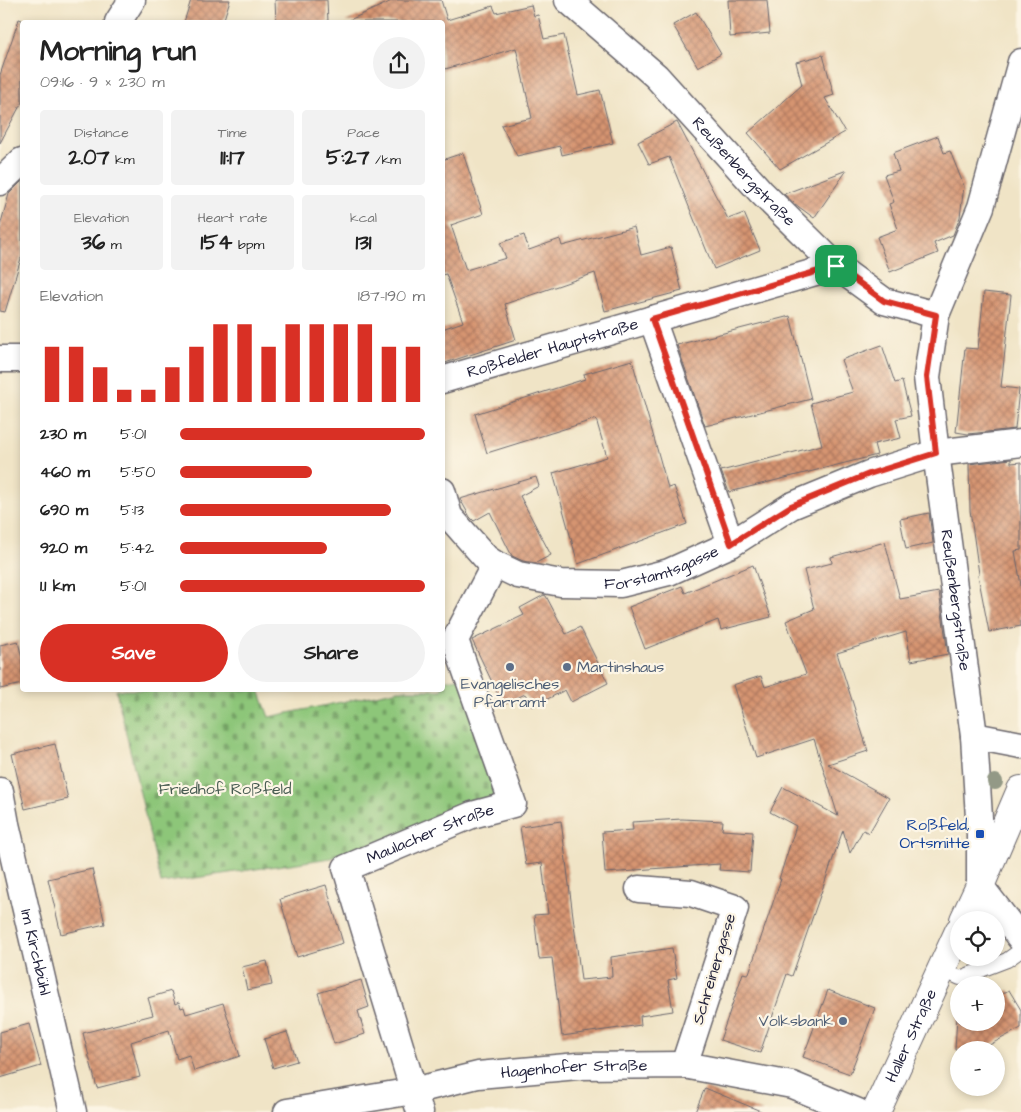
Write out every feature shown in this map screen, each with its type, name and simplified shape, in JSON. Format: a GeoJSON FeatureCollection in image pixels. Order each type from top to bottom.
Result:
{"type":"FeatureCollection","features":[{"type":"Feature","properties":{"kind":"main road"},"geometry":{"type":"LineString","coordinates":[[968,911],[1021,790]]}},
{"type":"Feature","properties":{"kind":"main road","name":"Haller Straße"},"geometry":{"type":"LineString","coordinates":[[876,1112],[950,950]]}},
{"type":"Feature","properties":{"kind":"street"},"geometry":{"type":"LineString","coordinates":[[119,20],[132,0]]}},
{"type":"Feature","properties":{"kind":"street","name":"Reußenbergstraße"},"geometry":{"type":"LineString","coordinates":[[568,0],[656,76],[761,192],[836,266],[884,301],[936,315]]}},
{"type":"Feature","properties":{"kind":"street","name":"Reußenbergstraße"},"geometry":{"type":"LineString","coordinates":[[980,886],[980,834],[974,736],[927,377],[936,315],[981,207],[1021,62]]}},
{"type":"Feature","properties":{"kind":"street"},"geometry":{"type":"LineString","coordinates":[[0,182],[20,162]]}},
{"type":"Feature","properties":{"kind":"street","name":"Roßfelder Hauptstraße"},"geometry":{"type":"LineString","coordinates":[[445,379],[836,266]]}},
{"type":"Feature","properties":{"kind":"street"},"geometry":{"type":"LineString","coordinates":[[652,319],[731,544]]}},
{"type":"Feature","properties":{"kind":"street"},"geometry":{"type":"LineString","coordinates":[[0,359],[20,359]]}},
{"type":"Feature","properties":{"kind":"street","name":"Forstamtsgasse"},"geometry":{"type":"LineString","coordinates":[[445,502],[449,516],[486,558],[518,575],[561,583],[621,584],[668,572],[731,544],[791,506],[869,474],[936,453],[1021,443]]}},
{"type":"Feature","properties":{"kind":"street","name":"Maulacher Straße"},"geometry":{"type":"LineString","coordinates":[[417,1101],[346,868],[472,815],[513,804],[456,640],[495,564]]}},
{"type":"Feature","properties":{"kind":"street"},"geometry":{"type":"LineString","coordinates":[[974,736],[1021,745]]}},
{"type":"Feature","properties":{"kind":"street","name":"Im Kirchbühl"},"geometry":{"type":"LineString","coordinates":[[0,791],[73,1112]]}},
{"type":"Feature","properties":{"kind":"street"},"geometry":{"type":"LineString","coordinates":[[980,886],[1021,939]]}},
{"type":"Feature","properties":{"kind":"street","name":"Schreinergasse"},"geometry":{"type":"LineString","coordinates":[[639,889],[691,893],[735,908],[684,1065]]}},
{"type":"Feature","properties":{"kind":"street","name":"Hagenhofer Straße"},"geometry":{"type":"LineString","coordinates":[[287,1112],[417,1101],[478,1075],[578,1066],[684,1065],[792,1085],[858,1112]]}},
{"type":"Feature","properties":{"kind":"lane"},"geometry":{"type":"LineString","coordinates":[[941,969],[960,978],[1007,960],[1021,950]]}},
{"type":"Feature","properties":{"kind":"green space","name":"Friedhof Roßfeld"},"geometry":{"type":"Polygon","coordinates":[[[462,677],[503,798],[331,858],[161,883],[116,692],[260,692],[269,717],[389,692],[445,692],[445,681],[462,677]]]}},
{"type":"Feature","properties":{"kind":"building"},"geometry":{"type":"Polygon","coordinates":[[[191,0],[230,0],[224,20],[185,20],[191,0]]]}},
{"type":"Feature","properties":{"kind":"building"},"geometry":{"type":"Polygon","coordinates":[[[275,0],[327,0],[328,20],[276,20],[275,0]]]}},
{"type":"Feature","properties":{"kind":"building"},"geometry":{"type":"Polygon","coordinates":[[[394,0],[441,0],[447,20],[493,6],[496,13],[531,5],[534,16],[538,15],[544,39],[564,35],[578,95],[600,90],[613,143],[562,155],[560,146],[517,156],[501,125],[532,118],[516,48],[445,69],[445,20],[349,20],[394,0]]]}},
{"type":"Feature","properties":{"kind":"building"},"geometry":{"type":"Polygon","coordinates":[[[728,0],[767,0],[770,33],[730,37],[728,0]]]}},
{"type":"Feature","properties":{"kind":"building"},"geometry":{"type":"Polygon","coordinates":[[[696,12],[721,54],[698,67],[673,25],[696,12]]]}},
{"type":"Feature","properties":{"kind":"building"},"geometry":{"type":"Polygon","coordinates":[[[19,19],[22,20],[20,20],[20,106],[0,143],[0,75],[19,19]]]}},
{"type":"Feature","properties":{"kind":"building"},"geometry":{"type":"Polygon","coordinates":[[[823,55],[834,95],[825,98],[845,132],[780,169],[748,133],[802,85],[796,62],[823,55]]]}},
{"type":"Feature","properties":{"kind":"building"},"geometry":{"type":"Polygon","coordinates":[[[677,122],[728,219],[744,213],[760,250],[714,269],[669,157],[649,164],[638,142],[677,122]]]}},
{"type":"Feature","properties":{"kind":"building"},"geometry":{"type":"Polygon","coordinates":[[[938,136],[944,153],[950,151],[964,186],[960,217],[953,235],[934,243],[938,253],[890,272],[877,237],[898,229],[889,204],[894,202],[884,175],[899,171],[893,153],[938,136]]]}},
{"type":"Feature","properties":{"kind":"building"},"geometry":{"type":"Polygon","coordinates":[[[463,153],[483,214],[451,225],[466,270],[506,258],[500,243],[524,235],[529,250],[560,239],[562,246],[634,227],[641,255],[671,247],[682,291],[605,311],[595,273],[505,304],[516,340],[445,363],[445,328],[463,322],[445,274],[445,159],[463,153]]]}},
{"type":"Feature","properties":{"kind":"building"},"geometry":{"type":"Polygon","coordinates":[[[847,170],[814,218],[784,194],[847,170]]]}},
{"type":"Feature","properties":{"kind":"building"},"geometry":{"type":"Polygon","coordinates":[[[20,183],[20,262],[5,312],[0,311],[0,226],[9,194],[20,183]]]}},
{"type":"Feature","properties":{"kind":"building"},"geometry":{"type":"Polygon","coordinates":[[[984,292],[1011,295],[1001,387],[1019,389],[1015,429],[968,434],[956,432],[965,348],[978,349],[984,292]]]}},
{"type":"Feature","properties":{"kind":"building"},"geometry":{"type":"Polygon","coordinates":[[[790,316],[811,399],[705,426],[677,345],[790,316]]]}},
{"type":"Feature","properties":{"kind":"building"},"geometry":{"type":"Polygon","coordinates":[[[882,345],[895,383],[902,381],[911,416],[896,419],[901,438],[874,444],[877,455],[729,492],[721,471],[822,445],[811,403],[853,392],[841,360],[882,345]]]}},
{"type":"Feature","properties":{"kind":"building"},"geometry":{"type":"Polygon","coordinates":[[[632,360],[668,488],[674,486],[687,524],[578,564],[553,473],[607,457],[596,419],[487,453],[475,414],[585,379],[584,374],[632,360]]]}},
{"type":"Feature","properties":{"kind":"building"},"geometry":{"type":"Polygon","coordinates":[[[1011,459],[1011,463],[1021,462],[1021,550],[1015,551],[1021,585],[1021,626],[989,632],[978,575],[970,510],[969,464],[1011,459]]]}},
{"type":"Feature","properties":{"kind":"building"},"geometry":{"type":"Polygon","coordinates":[[[536,477],[539,486],[520,496],[551,555],[536,563],[523,561],[512,556],[490,512],[474,521],[460,499],[536,477]]]}},
{"type":"Feature","properties":{"kind":"building"},"geometry":{"type":"Polygon","coordinates":[[[929,513],[933,543],[906,549],[900,519],[929,513]]]}},
{"type":"Feature","properties":{"kind":"building"},"geometry":{"type":"Polygon","coordinates":[[[885,542],[900,599],[939,592],[948,654],[911,661],[906,632],[837,653],[868,751],[828,764],[889,798],[869,833],[863,830],[850,853],[843,830],[792,976],[787,974],[760,1053],[720,1040],[743,973],[749,973],[781,879],[779,879],[796,826],[770,812],[783,787],[838,816],[814,739],[756,758],[733,685],[761,676],[765,687],[806,674],[786,621],[814,609],[804,570],[832,563],[831,557],[885,542]]]}},
{"type":"Feature","properties":{"kind":"building"},"geometry":{"type":"Polygon","coordinates":[[[753,565],[771,617],[721,630],[718,620],[645,649],[629,607],[682,586],[685,593],[753,565]]]}},
{"type":"Feature","properties":{"kind":"building"},"geometry":{"type":"Polygon","coordinates":[[[544,595],[566,634],[580,627],[608,683],[571,702],[565,690],[532,707],[525,694],[503,705],[472,640],[524,615],[520,608],[544,595]]]}},
{"type":"Feature","properties":{"kind":"building"},"geometry":{"type":"Polygon","coordinates":[[[18,641],[20,650],[20,684],[0,689],[0,645],[18,641]]]}},
{"type":"Feature","properties":{"kind":"building"},"geometry":{"type":"Polygon","coordinates":[[[55,744],[68,799],[25,809],[12,754],[55,744]]]}},
{"type":"Feature","properties":{"kind":"building"},"geometry":{"type":"Polygon","coordinates":[[[682,819],[723,821],[722,830],[753,832],[750,872],[719,870],[720,864],[605,873],[602,832],[633,830],[632,822],[682,819]]]}},
{"type":"Feature","properties":{"kind":"building"},"geometry":{"type":"Polygon","coordinates":[[[561,821],[581,980],[612,977],[611,957],[672,948],[677,978],[668,980],[673,1011],[640,1016],[641,1025],[562,1036],[552,958],[539,959],[534,915],[548,914],[542,863],[526,865],[520,827],[561,821]]]}},
{"type":"Feature","properties":{"kind":"building"},"geometry":{"type":"Polygon","coordinates":[[[92,869],[105,924],[61,934],[48,879],[92,869]]]}},
{"type":"Feature","properties":{"kind":"building"},"geometry":{"type":"Polygon","coordinates":[[[326,885],[343,943],[297,957],[280,899],[326,885]]]}},
{"type":"Feature","properties":{"kind":"building"},"geometry":{"type":"Polygon","coordinates":[[[267,961],[272,985],[247,990],[242,967],[267,961]]]}},
{"type":"Feature","properties":{"kind":"building"},"geometry":{"type":"Polygon","coordinates":[[[361,980],[369,1007],[358,1011],[365,1034],[334,1044],[318,993],[361,980]]]}},
{"type":"Feature","properties":{"kind":"building","name":"Volksbank"},"geometry":{"type":"Polygon","coordinates":[[[828,990],[875,1008],[850,1074],[803,1057],[828,990]]]}},
{"type":"Feature","properties":{"kind":"building"},"geometry":{"type":"Polygon","coordinates":[[[1009,990],[1021,1010],[1021,1028],[997,1041],[956,1041],[956,1031],[1005,1031],[1005,992],[1009,990]]]}},
{"type":"Feature","properties":{"kind":"building"},"geometry":{"type":"Polygon","coordinates":[[[171,991],[175,1004],[179,1002],[181,1008],[184,1007],[186,1014],[223,1003],[240,1056],[194,1071],[189,1055],[177,1059],[169,1030],[131,1042],[140,1077],[97,1088],[83,1033],[153,1015],[148,998],[171,991]]]}},
{"type":"Feature","properties":{"kind":"building"},"geometry":{"type":"Polygon","coordinates":[[[29,1024],[41,1066],[0,1078],[0,1032],[29,1024]]]}},
{"type":"Feature","properties":{"kind":"building"},"geometry":{"type":"Polygon","coordinates":[[[287,1032],[297,1061],[273,1068],[264,1039],[287,1032]]]}},
{"type":"Feature","properties":{"kind":"building"},"geometry":{"type":"Polygon","coordinates":[[[705,1088],[763,1112],[695,1112],[705,1088]]]}},
{"type":"Feature","properties":{"kind":"place","name":"Evangelisches Pfarramt"},"geometry":{"type":"Point","coordinates":[510,667]}},
{"type":"Feature","properties":{"kind":"place","name":"Martinshaus"},"geometry":{"type":"Point","coordinates":[567,667]}},
{"type":"Feature","properties":{"kind":"place","name":"Roßfeld, Ortsmitte"},"geometry":{"type":"Point","coordinates":[980,834]}},
{"type":"Feature","properties":{"kind":"place","name":"Volksbank"},"geometry":{"type":"Point","coordinates":[843,1021]}},
{"type":"Feature","properties":{"kind":"route"},"geometry":{"type":"LineString","coordinates":[[836,266],[884,301],[936,315],[927,377],[936,453],[869,474],[791,506],[731,544],[652,319],[836,266]]}}]}
